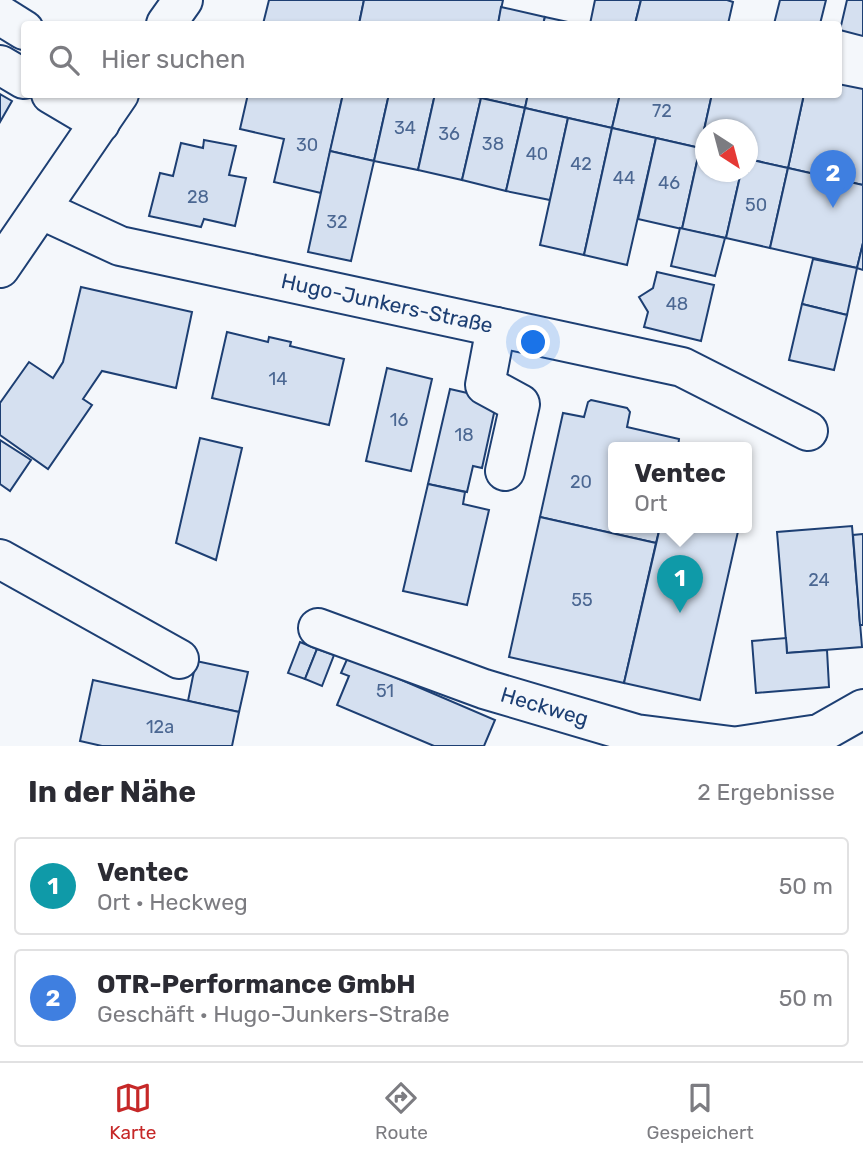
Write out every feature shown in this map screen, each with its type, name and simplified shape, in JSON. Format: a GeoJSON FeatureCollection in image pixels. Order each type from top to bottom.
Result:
{"type":"FeatureCollection","features":[{"type":"Feature","properties":{"kind":"street"},"geometry":{"type":"LineString","coordinates":[[168,21],[183,0]]}},
{"type":"Feature","properties":{"kind":"street"},"geometry":{"type":"LineString","coordinates":[[0,15],[21,28]]}},
{"type":"Feature","properties":{"kind":"street"},"geometry":{"type":"LineString","coordinates":[[0,65],[21,77]]}},
{"type":"Feature","properties":{"kind":"street"},"geometry":{"type":"LineString","coordinates":[[0,268],[110,109],[67,98]]}},
{"type":"Feature","properties":{"kind":"street","name":"Hugo-Junkers-Straße"},"geometry":{"type":"LineString","coordinates":[[42,210],[120,246],[682,367],[808,431]]}},
{"type":"Feature","properties":{"kind":"street"},"geometry":{"type":"LineString","coordinates":[[496,327],[485,385],[520,404],[505,471]]}},
{"type":"Feature","properties":{"kind":"street"},"geometry":{"type":"LineString","coordinates":[[0,559],[179,659]]}},
{"type":"Feature","properties":{"kind":"street","name":"Heckweg"},"geometry":{"type":"LineString","coordinates":[[318,628],[484,689],[636,734],[731,746]]}},
{"type":"Feature","properties":{"kind":"street"},"geometry":{"type":"LineString","coordinates":[[739,746],[822,740],[863,709]]}},
{"type":"Feature","properties":{"kind":"building"},"geometry":{"type":"Polygon","coordinates":[[[269,0],[364,0],[360,21],[264,21],[269,0]]]}},
{"type":"Feature","properties":{"kind":"building"},"geometry":{"type":"Polygon","coordinates":[[[364,0],[503,0],[499,21],[360,21],[364,0]]]}},
{"type":"Feature","properties":{"kind":"building"},"geometry":{"type":"Polygon","coordinates":[[[595,0],[641,0],[636,21],[591,21],[595,0]]]}},
{"type":"Feature","properties":{"kind":"building"},"geometry":{"type":"Polygon","coordinates":[[[641,0],[733,2],[729,21],[636,21],[641,0]]]}},
{"type":"Feature","properties":{"kind":"building"},"geometry":{"type":"Polygon","coordinates":[[[780,0],[826,0],[821,21],[775,21],[780,0]]]}},
{"type":"Feature","properties":{"kind":"building"},"geometry":{"type":"Polygon","coordinates":[[[847,0],[863,0],[863,36],[842,31],[847,0]]]}},
{"type":"Feature","properties":{"kind":"building"},"geometry":{"type":"Polygon","coordinates":[[[501,7],[545,17],[544,21],[499,21],[501,7]]]}},
{"type":"Feature","properties":{"kind":"building"},"geometry":{"type":"Polygon","coordinates":[[[545,17],[563,21],[544,21],[545,17]]]}},
{"type":"Feature","properties":{"kind":"building"},"geometry":{"type":"Polygon","coordinates":[[[842,85],[863,89],[863,185],[788,168],[803,98],[842,98],[842,85]]]}},
{"type":"Feature","properties":{"kind":"building"},"geometry":{"type":"Polygon","coordinates":[[[0,94],[12,101],[0,122],[0,94]]]}},
{"type":"Feature","properties":{"kind":"building"},"geometry":{"type":"Polygon","coordinates":[[[247,98],[342,98],[321,193],[274,182],[284,139],[240,129],[247,98]]]}},
{"type":"Feature","properties":{"kind":"building"},"geometry":{"type":"Polygon","coordinates":[[[342,98],[388,98],[374,161],[330,151],[342,98]]]}},
{"type":"Feature","properties":{"kind":"building"},"geometry":{"type":"Polygon","coordinates":[[[388,98],[434,98],[418,170],[374,161],[388,98]]]}},
{"type":"Feature","properties":{"kind":"building"},"geometry":{"type":"Polygon","coordinates":[[[434,98],[481,98],[462,180],[418,170],[434,98]]]}},
{"type":"Feature","properties":{"kind":"building"},"geometry":{"type":"Polygon","coordinates":[[[481,98],[527,98],[525,108],[481,98]]]}},
{"type":"Feature","properties":{"kind":"building"},"geometry":{"type":"Polygon","coordinates":[[[481,98],[525,108],[506,191],[462,180],[481,98]]]}},
{"type":"Feature","properties":{"kind":"building"},"geometry":{"type":"Polygon","coordinates":[[[527,98],[619,98],[612,128],[525,108],[527,98]]]}},
{"type":"Feature","properties":{"kind":"building"},"geometry":{"type":"Polygon","coordinates":[[[619,98],[711,98],[706,119],[695,119],[695,147],[612,128],[619,98]]]}},
{"type":"Feature","properties":{"kind":"building"},"geometry":{"type":"Polygon","coordinates":[[[711,98],[803,98],[788,168],[758,161],[758,119],[706,119],[711,98]]]}},
{"type":"Feature","properties":{"kind":"building"},"geometry":{"type":"Polygon","coordinates":[[[525,108],[568,118],[550,200],[506,191],[525,108]]]}},
{"type":"Feature","properties":{"kind":"building"},"geometry":{"type":"Polygon","coordinates":[[[568,118],[612,128],[584,255],[540,245],[568,118]]]}},
{"type":"Feature","properties":{"kind":"building"},"geometry":{"type":"Polygon","coordinates":[[[612,128],[656,138],[627,265],[584,255],[612,128]]]}},
{"type":"Feature","properties":{"kind":"building"},"geometry":{"type":"Polygon","coordinates":[[[656,138],[695,147],[695,170],[682,229],[638,219],[656,138]]]}},
{"type":"Feature","properties":{"kind":"building"},"geometry":{"type":"Polygon","coordinates":[[[204,140],[236,146],[229,175],[246,178],[235,226],[204,219],[201,227],[149,216],[160,173],[173,176],[181,143],[203,148],[204,140]]]}},
{"type":"Feature","properties":{"kind":"building"},"geometry":{"type":"Polygon","coordinates":[[[330,151],[374,161],[351,261],[308,252],[330,151]]]}},
{"type":"Feature","properties":{"kind":"building"},"geometry":{"type":"Polygon","coordinates":[[[758,161],[788,168],[770,248],[726,238],[739,182],[758,182],[758,161]]]}},
{"type":"Feature","properties":{"kind":"building"},"geometry":{"type":"Polygon","coordinates":[[[788,168],[863,185],[863,243],[857,268],[770,248],[788,168]]]}},
{"type":"Feature","properties":{"kind":"building"},"geometry":{"type":"Polygon","coordinates":[[[695,170],[695,182],[739,182],[726,238],[682,229],[695,170]]]}},
{"type":"Feature","properties":{"kind":"building"},"geometry":{"type":"Polygon","coordinates":[[[680,228],[725,238],[715,276],[671,266],[680,228]]]}},
{"type":"Feature","properties":{"kind":"building"},"geometry":{"type":"Polygon","coordinates":[[[863,243],[863,270],[857,268],[863,243]]]}},
{"type":"Feature","properties":{"kind":"building"},"geometry":{"type":"Polygon","coordinates":[[[813,259],[857,268],[847,315],[802,304],[813,259]]]}},
{"type":"Feature","properties":{"kind":"building"},"geometry":{"type":"Polygon","coordinates":[[[657,272],[714,285],[701,341],[644,327],[648,312],[639,297],[653,288],[657,272]]]}},
{"type":"Feature","properties":{"kind":"building"},"geometry":{"type":"Polygon","coordinates":[[[81,287],[192,312],[176,388],[102,371],[83,399],[92,405],[48,469],[0,435],[0,403],[29,362],[53,378],[63,362],[81,287]]]}},
{"type":"Feature","properties":{"kind":"building"},"geometry":{"type":"Polygon","coordinates":[[[802,304],[847,315],[834,370],[789,360],[802,304]]]}},
{"type":"Feature","properties":{"kind":"building"},"geometry":{"type":"Polygon","coordinates":[[[227,332],[268,342],[269,337],[291,342],[290,346],[344,359],[329,425],[212,398],[227,332]]]}},
{"type":"Feature","properties":{"kind":"building"},"geometry":{"type":"Polygon","coordinates":[[[387,368],[432,379],[411,471],[366,461],[387,368]]]}},
{"type":"Feature","properties":{"kind":"building"},"geometry":{"type":"Polygon","coordinates":[[[450,389],[489,398],[496,404],[482,468],[473,466],[467,492],[428,484],[450,389]]]}},
{"type":"Feature","properties":{"kind":"building"},"geometry":{"type":"Polygon","coordinates":[[[591,400],[627,408],[630,412],[627,427],[679,439],[679,442],[608,442],[608,532],[540,517],[563,413],[584,417],[591,400]]]}},
{"type":"Feature","properties":{"kind":"building"},"geometry":{"type":"Polygon","coordinates":[[[200,438],[242,448],[216,560],[176,543],[200,438]]]}},
{"type":"Feature","properties":{"kind":"building"},"geometry":{"type":"Polygon","coordinates":[[[0,440],[31,460],[10,491],[0,484],[0,440]]]}},
{"type":"Feature","properties":{"kind":"building"},"geometry":{"type":"Polygon","coordinates":[[[428,484],[465,492],[463,504],[489,510],[467,605],[403,591],[428,484]]]}},
{"type":"Feature","properties":{"kind":"building"},"geometry":{"type":"Polygon","coordinates":[[[540,517],[656,543],[624,683],[509,657],[540,517]]]}},
{"type":"Feature","properties":{"kind":"building"},"geometry":{"type":"Polygon","coordinates":[[[852,526],[862,647],[787,653],[777,532],[852,526]]]}},
{"type":"Feature","properties":{"kind":"building"},"geometry":{"type":"Polygon","coordinates":[[[611,533],[658,533],[656,543],[611,533]]]}},
{"type":"Feature","properties":{"kind":"building"},"geometry":{"type":"Polygon","coordinates":[[[659,533],[738,533],[700,700],[624,683],[659,533]]]}},
{"type":"Feature","properties":{"kind":"building"},"geometry":{"type":"Polygon","coordinates":[[[863,534],[863,625],[860,625],[853,535],[863,534]]]}},
{"type":"Feature","properties":{"kind":"building"},"geometry":{"type":"Polygon","coordinates":[[[786,638],[787,653],[827,650],[829,687],[756,693],[752,641],[786,638]]]}},
{"type":"Feature","properties":{"kind":"building"},"geometry":{"type":"Polygon","coordinates":[[[300,642],[317,649],[305,679],[288,673],[300,642]]]}},
{"type":"Feature","properties":{"kind":"building"},"geometry":{"type":"Polygon","coordinates":[[[317,649],[334,655],[322,686],[305,679],[317,649]]]}},
{"type":"Feature","properties":{"kind":"building"},"geometry":{"type":"Polygon","coordinates":[[[348,657],[495,720],[484,746],[434,746],[337,705],[349,676],[341,673],[348,657]]]}},
{"type":"Feature","properties":{"kind":"building"},"geometry":{"type":"Polygon","coordinates":[[[196,661],[248,672],[239,712],[188,701],[196,661]]]}},
{"type":"Feature","properties":{"kind":"building"},"geometry":{"type":"Polygon","coordinates":[[[93,680],[239,712],[232,746],[102,746],[80,741],[93,680]]]}},
{"type":"Feature","properties":{"kind":"place","name":"OTR-Performance GmbH"},"geometry":{"type":"Point","coordinates":[833,208]}},
{"type":"Feature","properties":{"kind":"place","name":"Ventec"},"geometry":{"type":"Point","coordinates":[680,613]}}]}
